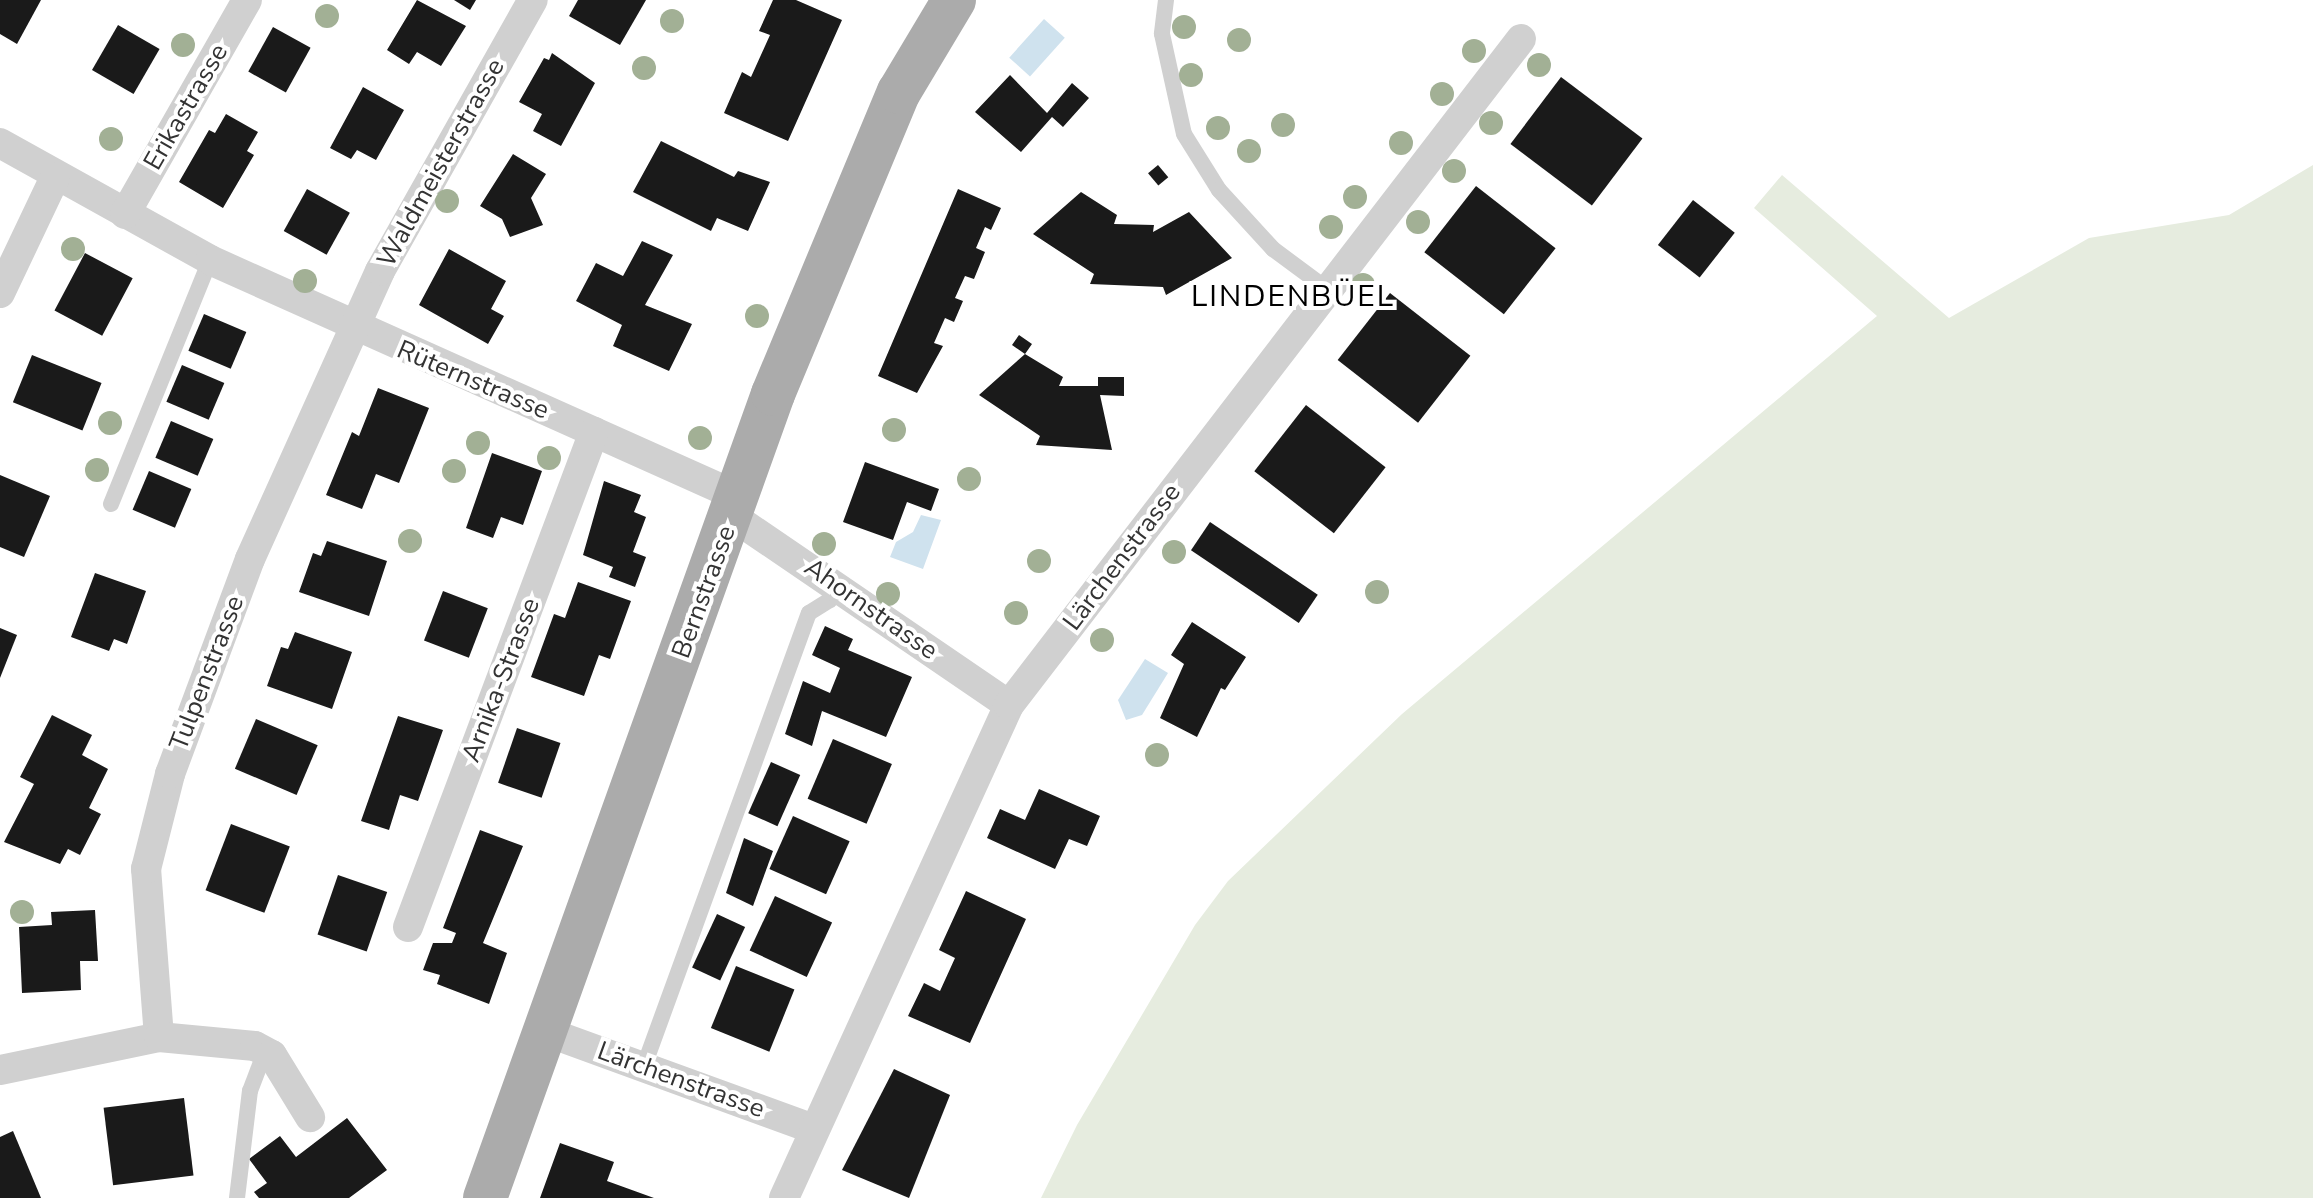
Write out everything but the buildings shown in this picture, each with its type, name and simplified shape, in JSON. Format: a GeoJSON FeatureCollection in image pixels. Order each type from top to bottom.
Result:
{"type":"FeatureCollection","features":[{"type":"Feature","properties":{"kind":"main road","name":"Bernstrasse"},"geometry":{"type":"LineString","coordinates":[[485,1198],[779,380],[899,92],[954,0]]}},
{"type":"Feature","properties":{"kind":"street","name":"Erikastrasse"},"geometry":{"type":"LineString","coordinates":[[125,214],[247,0]]}},
{"type":"Feature","properties":{"kind":"street","name":"Waldmeisterstrasse"},"geometry":{"type":"LineString","coordinates":[[355,329],[380,271],[533,0]]}},
{"type":"Feature","properties":{"kind":"street","name":"Lärchenstrasse"},"geometry":{"type":"LineString","coordinates":[[784,1198],[1009,705],[1521,39]]}},
{"type":"Feature","properties":{"kind":"street","name":"Rüternstrasse"},"geometry":{"type":"LineString","coordinates":[[0,143],[55,177],[210,260],[355,329],[594,432],[734,506]]}},
{"type":"Feature","properties":{"kind":"street"},"geometry":{"type":"LineString","coordinates":[[0,293],[55,177]]}},
{"type":"Feature","properties":{"kind":"street","name":"Tulpenstrasse"},"geometry":{"type":"LineString","coordinates":[[159,1037],[146,869],[170,774],[250,559],[355,329]]}},
{"type":"Feature","properties":{"kind":"street","name":"Arnika-Strasse"},"geometry":{"type":"LineString","coordinates":[[408,927],[594,432]]}},
{"type":"Feature","properties":{"kind":"street","name":"Ahornstrasse"},"geometry":{"type":"LineString","coordinates":[[734,506],[838,587],[1009,705]]}},
{"type":"Feature","properties":{"kind":"street","name":"Lärchenstrasse"},"geometry":{"type":"LineString","coordinates":[[547,1032],[814,1129]]}},
{"type":"Feature","properties":{"kind":"street"},"geometry":{"type":"LineString","coordinates":[[0,1070],[159,1037],[266,1049],[310,1117]]}},
{"type":"Feature","properties":{"kind":"lane"},"geometry":{"type":"LineString","coordinates":[[1166,0],[1162,34],[1184,134],[1219,190],[1273,249],[1327,289]]}},
{"type":"Feature","properties":{"kind":"lane"},"geometry":{"type":"LineString","coordinates":[[111,504],[210,260]]}},
{"type":"Feature","properties":{"kind":"lane"},"geometry":{"type":"LineString","coordinates":[[644,1066],[809,613],[830,600],[838,587]]}},
{"type":"Feature","properties":{"kind":"lane"},"geometry":{"type":"LineString","coordinates":[[237,1198],[250,1091],[266,1049]]}},
{"type":"Feature","properties":{"kind":"shaded area"},"geometry":{"type":"Polygon","coordinates":[[[2313,165],[2313,1198],[1041,1198],[1077,1125],[1195,925],[1228,881],[1402,714],[1877,316],[1754,208],[1782,175],[1949,318],[2089,238],[2229,215],[2313,165]]]}},
{"type":"Feature","properties":{"kind":"water"},"geometry":{"type":"Polygon","coordinates":[[[1044,19],[1065,38],[1030,76],[1009,58],[1044,19]]]}},
{"type":"Feature","properties":{"kind":"water"},"geometry":{"type":"Polygon","coordinates":[[[921,515],[941,520],[923,569],[890,557],[896,542],[913,532],[921,515]]]}},
{"type":"Feature","properties":{"kind":"water"},"geometry":{"type":"Polygon","coordinates":[[[1145,659],[1168,673],[1142,715],[1126,720],[1118,700],[1145,659]]]}},
{"type":"Feature","properties":{"kind":"district","name":"LINDENBÜEL"},"geometry":{"type":"Point","coordinates":[1293,297]}}]}
